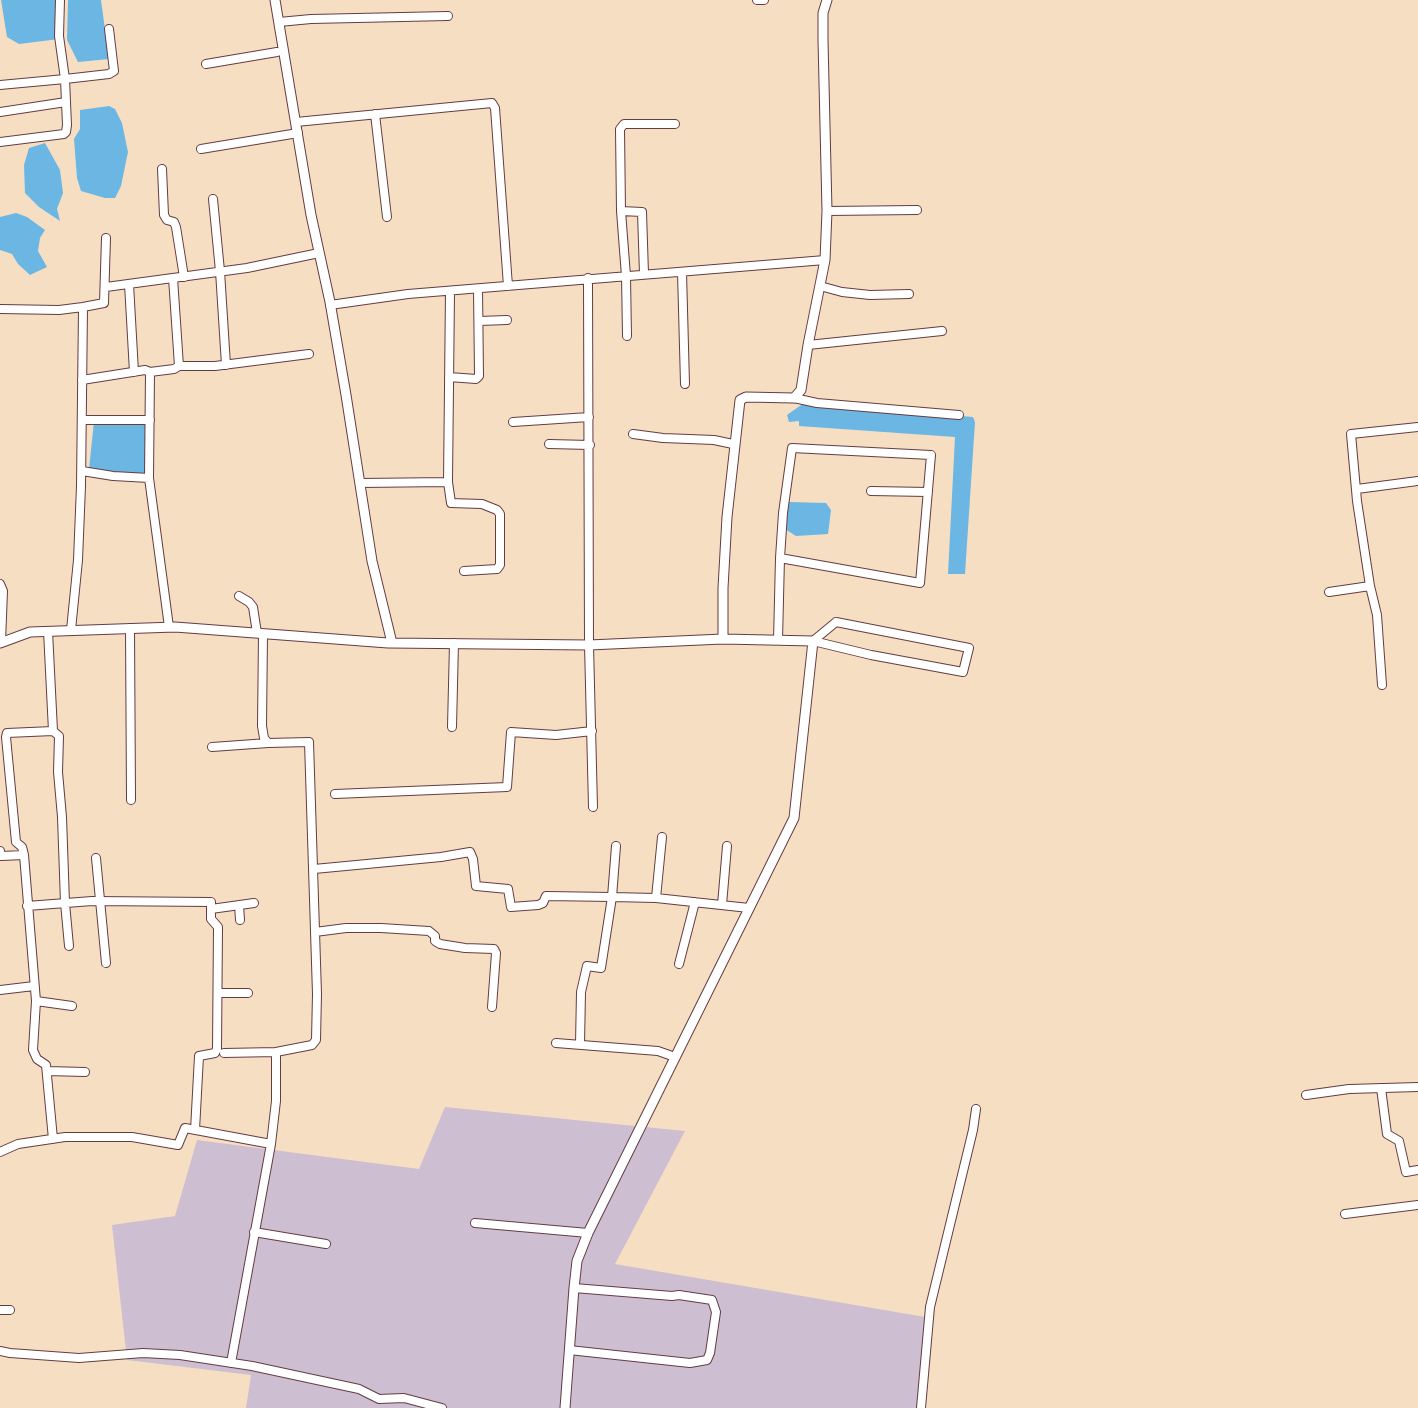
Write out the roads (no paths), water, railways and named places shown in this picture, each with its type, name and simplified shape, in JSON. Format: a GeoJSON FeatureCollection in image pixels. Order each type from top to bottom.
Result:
{"type":"FeatureCollection","features":[{"type":"Feature","properties":{"kind":"street"},"geometry":{"type":"LineString","coordinates":[[0,142],[66,132],[65,79],[59,36],[60,0]]}},
{"type":"Feature","properties":{"kind":"street"},"geometry":{"type":"LineString","coordinates":[[275,0],[330,305],[372,561],[392,643]]}},
{"type":"Feature","properties":{"kind":"street"},"geometry":{"type":"LineString","coordinates":[[757,0],[764,0]]}},
{"type":"Feature","properties":{"kind":"street"},"geometry":{"type":"LineString","coordinates":[[794,398],[801,390],[825,260],[827,211],[823,14],[827,0]]}},
{"type":"Feature","properties":{"kind":"street"},"geometry":{"type":"LineString","coordinates":[[279,22],[311,19],[448,16]]}},
{"type":"Feature","properties":{"kind":"street"},"geometry":{"type":"LineString","coordinates":[[0,85],[104,75],[114,71],[109,28]]}},
{"type":"Feature","properties":{"kind":"street"},"geometry":{"type":"LineString","coordinates":[[206,64],[277,52]]}},
{"type":"Feature","properties":{"kind":"street"},"geometry":{"type":"LineString","coordinates":[[0,112],[66,102]]}},
{"type":"Feature","properties":{"kind":"street"},"geometry":{"type":"LineString","coordinates":[[296,122],[492,103],[495,108],[508,286]]}},
{"type":"Feature","properties":{"kind":"street"},"geometry":{"type":"LineString","coordinates":[[375,114],[387,217]]}},
{"type":"Feature","properties":{"kind":"street"},"geometry":{"type":"LineString","coordinates":[[627,336],[626,276],[621,211],[621,126],[675,124]]}},
{"type":"Feature","properties":{"kind":"street"},"geometry":{"type":"LineString","coordinates":[[201,149],[298,133]]}},
{"type":"Feature","properties":{"kind":"street"},"geometry":{"type":"LineString","coordinates":[[162,169],[164,215],[167,220],[174,222],[176,227],[184,277]]}},
{"type":"Feature","properties":{"kind":"street"},"geometry":{"type":"LineString","coordinates":[[213,199],[226,365]]}},
{"type":"Feature","properties":{"kind":"street"},"geometry":{"type":"LineString","coordinates":[[827,211],[917,210]]}},
{"type":"Feature","properties":{"kind":"street"},"geometry":{"type":"LineString","coordinates":[[621,211],[642,212],[644,274]]}},
{"type":"Feature","properties":{"kind":"street"},"geometry":{"type":"LineString","coordinates":[[0,309],[59,310],[104,303],[106,238]]}},
{"type":"Feature","properties":{"kind":"street"},"geometry":{"type":"LineString","coordinates":[[106,287],[247,268],[319,253]]}},
{"type":"Feature","properties":{"kind":"street"},"geometry":{"type":"LineString","coordinates":[[330,305],[408,294],[825,260]]}},
{"type":"Feature","properties":{"kind":"street"},"geometry":{"type":"LineString","coordinates":[[682,272],[685,384]]}},
{"type":"Feature","properties":{"kind":"street"},"geometry":{"type":"LineString","coordinates":[[173,278],[178,366]]}},
{"type":"Feature","properties":{"kind":"street"},"geometry":{"type":"LineString","coordinates":[[588,278],[589,645],[593,807]]}},
{"type":"Feature","properties":{"kind":"street"},"geometry":{"type":"LineString","coordinates":[[129,284],[134,372]]}},
{"type":"Feature","properties":{"kind":"street"},"geometry":{"type":"LineString","coordinates":[[820,286],[842,292],[870,295],[909,294]]}},
{"type":"Feature","properties":{"kind":"street"},"geometry":{"type":"LineString","coordinates":[[449,377],[476,379],[479,376],[478,289]]}},
{"type":"Feature","properties":{"kind":"street"},"geometry":{"type":"LineString","coordinates":[[450,291],[448,482],[451,503],[482,504],[497,510],[500,514],[500,565],[498,569],[464,571]]}},
{"type":"Feature","properties":{"kind":"street"},"geometry":{"type":"LineString","coordinates":[[71,630],[78,560],[83,307]]}},
{"type":"Feature","properties":{"kind":"street"},"geometry":{"type":"LineString","coordinates":[[478,321],[507,320]]}},
{"type":"Feature","properties":{"kind":"street"},"geometry":{"type":"LineString","coordinates":[[808,345],[942,331]]}},
{"type":"Feature","properties":{"kind":"street"},"geometry":{"type":"LineString","coordinates":[[82,380],[145,370],[150,372],[174,369],[178,366],[226,365],[309,354]]}},
{"type":"Feature","properties":{"kind":"street"},"geometry":{"type":"LineString","coordinates":[[150,372],[149,478],[169,627]]}},
{"type":"Feature","properties":{"kind":"street"},"geometry":{"type":"LineString","coordinates":[[723,639],[726,517],[740,400],[746,396],[794,398],[817,404],[959,415]]}},
{"type":"Feature","properties":{"kind":"street"},"geometry":{"type":"LineString","coordinates":[[513,422],[589,417]]}},
{"type":"Feature","properties":{"kind":"street"},"geometry":{"type":"LineString","coordinates":[[82,420],[150,420]]}},
{"type":"Feature","properties":{"kind":"street"},"geometry":{"type":"LineString","coordinates":[[1382,685],[1377,615],[1370,585],[1351,434],[1418,427]]}},
{"type":"Feature","properties":{"kind":"street"},"geometry":{"type":"LineString","coordinates":[[633,434],[734,444]]}},
{"type":"Feature","properties":{"kind":"street"},"geometry":{"type":"LineString","coordinates":[[549,444],[590,445]]}},
{"type":"Feature","properties":{"kind":"street"},"geometry":{"type":"LineString","coordinates":[[778,640],[780,558],[783,513],[792,448],[932,456],[920,583],[780,558]]}},
{"type":"Feature","properties":{"kind":"street"},"geometry":{"type":"LineString","coordinates":[[81,471],[149,478]]}},
{"type":"Feature","properties":{"kind":"street"},"geometry":{"type":"LineString","coordinates":[[1357,489],[1418,481]]}},
{"type":"Feature","properties":{"kind":"street"},"geometry":{"type":"LineString","coordinates":[[360,483],[448,482]]}},
{"type":"Feature","properties":{"kind":"street"},"geometry":{"type":"LineString","coordinates":[[871,491],[928,492]]}},
{"type":"Feature","properties":{"kind":"street"},"geometry":{"type":"LineString","coordinates":[[0,584],[3,591],[1,643],[30,632],[169,627],[392,643],[589,645],[723,639],[813,641],[871,655],[963,672],[969,648],[836,622],[813,641],[794,818],[588,1233],[577,1261],[566,1408]]}},
{"type":"Feature","properties":{"kind":"street"},"geometry":{"type":"LineString","coordinates":[[1329,592],[1370,585]]}},
{"type":"Feature","properties":{"kind":"street"},"geometry":{"type":"LineString","coordinates":[[239,596],[253,607],[260,633],[262,726],[264,738],[268,743]]}},
{"type":"Feature","properties":{"kind":"street"},"geometry":{"type":"LineString","coordinates":[[130,628],[131,800]]}},
{"type":"Feature","properties":{"kind":"street"},"geometry":{"type":"LineString","coordinates":[[48,632],[53,731]]}},
{"type":"Feature","properties":{"kind":"street"},"geometry":{"type":"LineString","coordinates":[[452,727],[454,643]]}},
{"type":"Feature","properties":{"kind":"street"},"geometry":{"type":"LineString","coordinates":[[53,1139],[46,1065],[37,1059],[33,1050],[36,1001],[24,855],[22,847],[16,842],[7,733],[53,731],[59,736],[58,772],[62,817],[64,903],[69,946]]}},
{"type":"Feature","properties":{"kind":"street"},"geometry":{"type":"LineString","coordinates":[[335,794],[507,787],[511,732],[556,735],[592,731]]}},
{"type":"Feature","properties":{"kind":"street"},"geometry":{"type":"LineString","coordinates":[[212,747],[309,742],[314,869],[316,1040],[312,1045],[276,1052],[224,1053]]}},
{"type":"Feature","properties":{"kind":"street"},"geometry":{"type":"LineString","coordinates":[[656,898],[662,837]]}},
{"type":"Feature","properties":{"kind":"street"},"geometry":{"type":"LineString","coordinates":[[580,1044],[581,992],[587,966],[601,968],[612,897],[616,846]]}},
{"type":"Feature","properties":{"kind":"street"},"geometry":{"type":"LineString","coordinates":[[722,905],[727,846]]}},
{"type":"Feature","properties":{"kind":"street"},"geometry":{"type":"LineString","coordinates":[[0,851],[1,856],[24,855]]}},
{"type":"Feature","properties":{"kind":"street"},"geometry":{"type":"LineString","coordinates":[[314,869],[441,857],[470,852],[476,886],[508,890],[511,907],[538,905],[543,903],[546,896],[656,898],[749,908]]}},
{"type":"Feature","properties":{"kind":"street"},"geometry":{"type":"LineString","coordinates":[[96,858],[106,963]]}},
{"type":"Feature","properties":{"kind":"street"},"geometry":{"type":"LineString","coordinates":[[27,906],[101,902],[211,902],[212,922],[218,927],[217,1049],[215,1053],[199,1056],[195,1130]]}},
{"type":"Feature","properties":{"kind":"street"},"geometry":{"type":"LineString","coordinates":[[680,964],[695,902]]}},
{"type":"Feature","properties":{"kind":"street"},"geometry":{"type":"LineString","coordinates":[[211,909],[254,903]]}},
{"type":"Feature","properties":{"kind":"street"},"geometry":{"type":"LineString","coordinates":[[239,905],[240,920]]}},
{"type":"Feature","properties":{"kind":"street"},"geometry":{"type":"LineString","coordinates":[[315,932],[346,928],[429,931],[435,936],[435,941],[440,944],[494,949],[496,953],[492,1007]]}},
{"type":"Feature","properties":{"kind":"street"},"geometry":{"type":"LineString","coordinates":[[0,990],[34,986]]}},
{"type":"Feature","properties":{"kind":"street"},"geometry":{"type":"LineString","coordinates":[[218,993],[249,993]]}},
{"type":"Feature","properties":{"kind":"street"},"geometry":{"type":"LineString","coordinates":[[36,1001],[72,1006]]}},
{"type":"Feature","properties":{"kind":"street"},"geometry":{"type":"LineString","coordinates":[[556,1043],[658,1051],[675,1057]]}},
{"type":"Feature","properties":{"kind":"street"},"geometry":{"type":"LineString","coordinates":[[231,1363],[271,1144],[276,1101],[276,1052]]}},
{"type":"Feature","properties":{"kind":"street"},"geometry":{"type":"LineString","coordinates":[[47,1071],[85,1072]]}},
{"type":"Feature","properties":{"kind":"street"},"geometry":{"type":"LineString","coordinates":[[1306,1095],[1348,1089],[1418,1087]]}},
{"type":"Feature","properties":{"kind":"street"},"geometry":{"type":"LineString","coordinates":[[1381,1088],[1387,1134],[1399,1141],[1406,1172],[1418,1170]]}},
{"type":"Feature","properties":{"kind":"street"},"geometry":{"type":"LineString","coordinates":[[921,1408],[930,1307],[973,1130],[976,1109]]}},
{"type":"Feature","properties":{"kind":"street"},"geometry":{"type":"LineString","coordinates":[[0,1152],[18,1144],[100,1136],[132,1137],[178,1145],[185,1128],[271,1144]]}},
{"type":"Feature","properties":{"kind":"street"},"geometry":{"type":"LineString","coordinates":[[1345,1214],[1418,1205]]}},
{"type":"Feature","properties":{"kind":"street"},"geometry":{"type":"LineString","coordinates":[[475,1223],[588,1233]]}},
{"type":"Feature","properties":{"kind":"street"},"geometry":{"type":"LineString","coordinates":[[254,1232],[326,1244]]}},
{"type":"Feature","properties":{"kind":"street"},"geometry":{"type":"LineString","coordinates":[[569,1350],[690,1363],[707,1360],[711,1353],[716,1312],[712,1300],[679,1295],[574,1288]]}},
{"type":"Feature","properties":{"kind":"street"},"geometry":{"type":"LineString","coordinates":[[0,1310],[10,1310]]}},
{"type":"Feature","properties":{"kind":"street"},"geometry":{"type":"LineString","coordinates":[[0,1351],[79,1358],[152,1353],[180,1355],[359,1389],[379,1399],[404,1398],[442,1408]]}},
{"type":"Feature","properties":{"kind":"water"},"geometry":{"type":"Polygon","coordinates":[[[1,0],[58,0],[59,39],[19,44],[7,37],[1,0]]]}},
{"type":"Feature","properties":{"kind":"water"},"geometry":{"type":"Polygon","coordinates":[[[68,0],[101,0],[109,59],[78,62],[67,40],[68,0]]]}},
{"type":"Feature","properties":{"kind":"water"},"geometry":{"type":"Polygon","coordinates":[[[109,106],[115,109],[122,123],[128,152],[121,186],[115,198],[105,198],[81,191],[77,178],[74,139],[80,129],[80,110],[109,106]]]}},
{"type":"Feature","properties":{"kind":"water"},"geometry":{"type":"Polygon","coordinates":[[[45,143],[60,170],[63,193],[57,209],[60,221],[39,207],[25,193],[24,165],[29,148],[45,143]]]}},
{"type":"Feature","properties":{"kind":"water"},"geometry":{"type":"Polygon","coordinates":[[[16,213],[27,217],[45,230],[40,238],[38,251],[47,267],[30,275],[18,264],[12,254],[0,250],[0,217],[16,213]]]}},
{"type":"Feature","properties":{"kind":"water"},"geometry":{"type":"Polygon","coordinates":[[[804,403],[973,417],[975,422],[965,574],[948,574],[955,437],[799,426],[799,421],[789,422],[787,415],[804,403]]]}},
{"type":"Feature","properties":{"kind":"water"},"geometry":{"type":"Polygon","coordinates":[[[94,421],[150,421],[149,474],[144,476],[89,469],[94,421]]]}},
{"type":"Feature","properties":{"kind":"water"},"geometry":{"type":"Polygon","coordinates":[[[789,502],[826,503],[831,510],[828,534],[796,536],[785,529],[785,515],[789,502]]]}}]}
